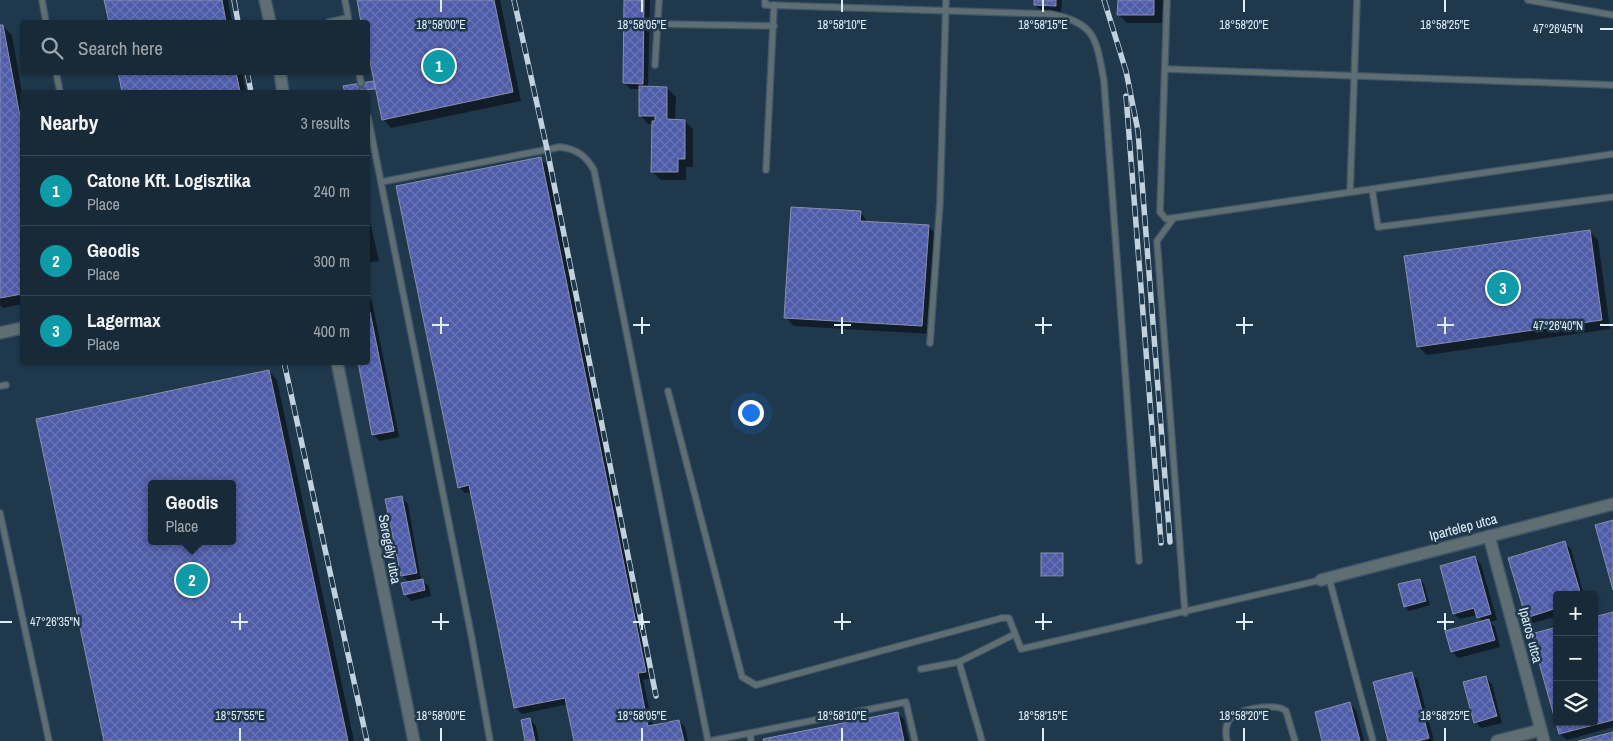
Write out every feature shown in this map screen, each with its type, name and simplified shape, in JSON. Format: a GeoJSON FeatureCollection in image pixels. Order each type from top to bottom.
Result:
{"type":"FeatureCollection","features":[{"type":"Feature","properties":{"kind":"street"},"geometry":{"type":"LineString","coordinates":[[265,0],[270,20]]}},
{"type":"Feature","properties":{"kind":"street"},"geometry":{"type":"LineString","coordinates":[[281,75],[284,90]]}},
{"type":"Feature","properties":{"kind":"street"},"geometry":{"type":"LineString","coordinates":[[0,333],[20,328]]}},
{"type":"Feature","properties":{"kind":"street","name":"Seregély utca"},"geometry":{"type":"LineString","coordinates":[[338,365],[414,741]]}},
{"type":"Feature","properties":{"kind":"street","name":"Ipartelep utca"},"geometry":{"type":"LineString","coordinates":[[1325,579],[1613,504]]}},
{"type":"Feature","properties":{"kind":"street","name":"Iparos utca"},"geometry":{"type":"LineString","coordinates":[[1489,536],[1542,736]]}},
{"type":"Feature","properties":{"kind":"street"},"geometry":{"type":"LineString","coordinates":[[1497,741],[1542,736]]}},
{"type":"Feature","properties":{"kind":"lane"},"geometry":{"type":"LineString","coordinates":[[42,0],[46,20]]}},
{"type":"Feature","properties":{"kind":"lane"},"geometry":{"type":"LineString","coordinates":[[345,0],[349,20]]}},
{"type":"Feature","properties":{"kind":"lane"},"geometry":{"type":"LineString","coordinates":[[656,65],[659,0]]}},
{"type":"Feature","properties":{"kind":"lane"},"geometry":{"type":"LineString","coordinates":[[765,0],[765,6],[946,9],[1050,14],[1072,18],[1084,26],[1094,38],[1104,80],[1139,561]]}},
{"type":"Feature","properties":{"kind":"lane"},"geometry":{"type":"LineString","coordinates":[[930,343],[940,202],[946,0]]}},
{"type":"Feature","properties":{"kind":"lane"},"geometry":{"type":"LineString","coordinates":[[1168,0],[1160,212],[1163,218],[1613,154]]}},
{"type":"Feature","properties":{"kind":"lane"},"geometry":{"type":"LineString","coordinates":[[1350,192],[1357,0]]}},
{"type":"Feature","properties":{"kind":"lane"},"geometry":{"type":"LineString","coordinates":[[1528,0],[1613,15]]}},
{"type":"Feature","properties":{"kind":"lane"},"geometry":{"type":"LineString","coordinates":[[766,170],[774,6]]}},
{"type":"Feature","properties":{"kind":"lane"},"geometry":{"type":"LineString","coordinates":[[658,24],[774,26]]}},
{"type":"Feature","properties":{"kind":"lane"},"geometry":{"type":"LineString","coordinates":[[1165,69],[1613,85]]}},
{"type":"Feature","properties":{"kind":"lane"},"geometry":{"type":"LineString","coordinates":[[57,75],[60,90]]}},
{"type":"Feature","properties":{"kind":"lane"},"geometry":{"type":"LineString","coordinates":[[360,75],[361,83]]}},
{"type":"Feature","properties":{"kind":"lane"},"geometry":{"type":"LineString","coordinates":[[370,127],[470,629],[490,741]]}},
{"type":"Feature","properties":{"kind":"lane"},"geometry":{"type":"LineString","coordinates":[[381,182],[560,147],[579,152],[588,159],[594,170],[709,741],[906,702],[914,741]]}},
{"type":"Feature","properties":{"kind":"lane"},"geometry":{"type":"LineString","coordinates":[[1372,189],[1378,227],[1613,197]]}},
{"type":"Feature","properties":{"kind":"lane"},"geometry":{"type":"LineString","coordinates":[[1173,218],[1157,241],[1185,613]]}},
{"type":"Feature","properties":{"kind":"lane"},"geometry":{"type":"LineString","coordinates":[[668,392],[742,677],[756,685],[1002,618],[1009,618],[1021,649],[1185,613],[1325,579],[1373,741]]}},
{"type":"Feature","properties":{"kind":"lane"},"geometry":{"type":"LineString","coordinates":[[0,513],[49,741]]}},
{"type":"Feature","properties":{"kind":"lane"},"geometry":{"type":"LineString","coordinates":[[921,669],[960,662],[1015,634]]}},
{"type":"Feature","properties":{"kind":"lane"},"geometry":{"type":"LineString","coordinates":[[960,662],[982,741]]}},
{"type":"Feature","properties":{"kind":"lane"},"geometry":{"type":"LineString","coordinates":[[1227,741],[1226,725],[1233,716],[1272,706],[1283,708],[1286,711],[1295,741]]}},
{"type":"Feature","properties":{"kind":"lane"},"geometry":{"type":"LineString","coordinates":[[750,733],[751,741]]}},
{"type":"Feature","properties":{"kind":"building"},"geometry":{"type":"Polygon","coordinates":[[[104,0],[222,0],[226,20],[109,20],[104,0]]]}},
{"type":"Feature","properties":{"kind":"building"},"geometry":{"type":"Polygon","coordinates":[[[357,0],[494,0],[513,92],[382,120],[370,62],[370,20],[361,20],[357,0]]]}},
{"type":"Feature","properties":{"kind":"building"},"geometry":{"type":"Polygon","coordinates":[[[624,0],[644,0],[643,84],[623,83],[624,0]]]}},
{"type":"Feature","properties":{"kind":"building"},"geometry":{"type":"Polygon","coordinates":[[[1034,0],[1056,0],[1056,6],[1034,5],[1034,0]]]}},
{"type":"Feature","properties":{"kind":"building"},"geometry":{"type":"Polygon","coordinates":[[[1118,0],[1154,0],[1154,15],[1117,15],[1118,0]]]}},
{"type":"Feature","properties":{"kind":"building"},"geometry":{"type":"Polygon","coordinates":[[[0,25],[3,25],[20,116],[20,294],[0,298],[0,25]]]}},
{"type":"Feature","properties":{"kind":"building"},"geometry":{"type":"Polygon","coordinates":[[[119,75],[237,75],[240,90],[122,90],[119,75]]]}},
{"type":"Feature","properties":{"kind":"building"},"geometry":{"type":"Polygon","coordinates":[[[374,81],[375,89],[344,90],[343,86],[374,81]]]}},
{"type":"Feature","properties":{"kind":"building"},"geometry":{"type":"Polygon","coordinates":[[[639,86],[667,87],[667,119],[685,120],[685,159],[678,159],[678,172],[651,172],[652,121],[655,121],[655,116],[639,116],[639,86]]]}},
{"type":"Feature","properties":{"kind":"building"},"geometry":{"type":"Polygon","coordinates":[[[541,157],[646,672],[638,673],[648,726],[679,720],[684,741],[574,741],[565,698],[514,708],[469,485],[458,488],[396,186],[541,157]]]}},
{"type":"Feature","properties":{"kind":"building"},"geometry":{"type":"Polygon","coordinates":[[[791,207],[861,211],[860,221],[929,225],[922,326],[784,318],[791,207]]]}},
{"type":"Feature","properties":{"kind":"building"},"geometry":{"type":"Polygon","coordinates":[[[1590,230],[1602,320],[1417,347],[1404,256],[1590,230]]]}},
{"type":"Feature","properties":{"kind":"building"},"geometry":{"type":"Polygon","coordinates":[[[370,312],[394,431],[372,435],[359,365],[370,365],[370,312]]]}},
{"type":"Feature","properties":{"kind":"building"},"geometry":{"type":"Polygon","coordinates":[[[269,370],[348,741],[104,741],[36,419],[269,370]]]}},
{"type":"Feature","properties":{"kind":"building"},"geometry":{"type":"Polygon","coordinates":[[[402,496],[417,573],[401,576],[385,499],[402,496]]]}},
{"type":"Feature","properties":{"kind":"building"},"geometry":{"type":"Polygon","coordinates":[[[1613,520],[1613,590],[1595,525],[1613,520]]]}},
{"type":"Feature","properties":{"kind":"building"},"geometry":{"type":"Polygon","coordinates":[[[1565,541],[1580,591],[1553,591],[1553,609],[1526,618],[1508,558],[1565,541]]]}},
{"type":"Feature","properties":{"kind":"building"},"geometry":{"type":"Polygon","coordinates":[[[1041,553],[1063,553],[1063,576],[1041,576],[1041,553]]]}},
{"type":"Feature","properties":{"kind":"building"},"geometry":{"type":"Polygon","coordinates":[[[1475,556],[1491,614],[1477,618],[1474,608],[1453,614],[1440,566],[1475,556]]]}},
{"type":"Feature","properties":{"kind":"building"},"geometry":{"type":"Polygon","coordinates":[[[423,579],[425,590],[404,595],[401,583],[423,579]]]}},
{"type":"Feature","properties":{"kind":"building"},"geometry":{"type":"Polygon","coordinates":[[[1420,579],[1426,601],[1404,607],[1398,584],[1420,579]]]}},
{"type":"Feature","properties":{"kind":"building"},"geometry":{"type":"Polygon","coordinates":[[[1613,612],[1613,720],[1598,724],[1598,636],[1598,616],[1613,612]]]}},
{"type":"Feature","properties":{"kind":"building"},"geometry":{"type":"Polygon","coordinates":[[[1489,619],[1495,640],[1451,652],[1445,631],[1489,619]]]}},
{"type":"Feature","properties":{"kind":"building"},"geometry":{"type":"Polygon","coordinates":[[[1553,628],[1553,713],[1531,634],[1553,628]]]}},
{"type":"Feature","properties":{"kind":"building"},"geometry":{"type":"Polygon","coordinates":[[[1412,672],[1429,738],[1418,741],[1388,741],[1373,682],[1412,672]]]}},
{"type":"Feature","properties":{"kind":"building"},"geometry":{"type":"Polygon","coordinates":[[[1486,676],[1497,716],[1474,723],[1463,682],[1486,676]]]}},
{"type":"Feature","properties":{"kind":"building"},"geometry":{"type":"Polygon","coordinates":[[[1350,702],[1360,741],[1322,741],[1315,712],[1350,702]]]}},
{"type":"Feature","properties":{"kind":"building"},"geometry":{"type":"Polygon","coordinates":[[[898,712],[904,741],[764,741],[763,739],[898,712]]]}},
{"type":"Feature","properties":{"kind":"building"},"geometry":{"type":"Polygon","coordinates":[[[530,718],[535,741],[525,741],[521,720],[530,718]]]}},
{"type":"Feature","properties":{"kind":"building"},"geometry":{"type":"Polygon","coordinates":[[[1557,726],[1590,726],[1559,734],[1557,726]]]}},
{"type":"Feature","properties":{"kind":"building"},"geometry":{"type":"Polygon","coordinates":[[[1613,732],[1613,741],[1578,741],[1613,732]]]}},
{"type":"Feature","properties":{"kind":"railway"},"geometry":{"type":"LineString","coordinates":[[234,0],[238,20]]}},
{"type":"Feature","properties":{"kind":"railway"},"geometry":{"type":"LineString","coordinates":[[514,0],[547,149],[656,696]]}},
{"type":"Feature","properties":{"kind":"railway"},"geometry":{"type":"LineString","coordinates":[[1104,0],[1126,71],[1138,131],[1170,542]]}},
{"type":"Feature","properties":{"kind":"railway"},"geometry":{"type":"LineString","coordinates":[[248,75],[251,90]]}},
{"type":"Feature","properties":{"kind":"railway"},"geometry":{"type":"LineString","coordinates":[[1126,96],[1161,543]]}},
{"type":"Feature","properties":{"kind":"railway"},"geometry":{"type":"LineString","coordinates":[[285,365],[367,741]]}},
{"type":"Feature","properties":{"kind":"place","name":"Catone Kft. Logisztika"},"geometry":{"type":"Point","coordinates":[439,66]}},
{"type":"Feature","properties":{"kind":"place","name":"Lagermax"},"geometry":{"type":"Point","coordinates":[1503,288]}},
{"type":"Feature","properties":{"kind":"place","name":"Geodis"},"geometry":{"type":"Point","coordinates":[192,580]}}]}
